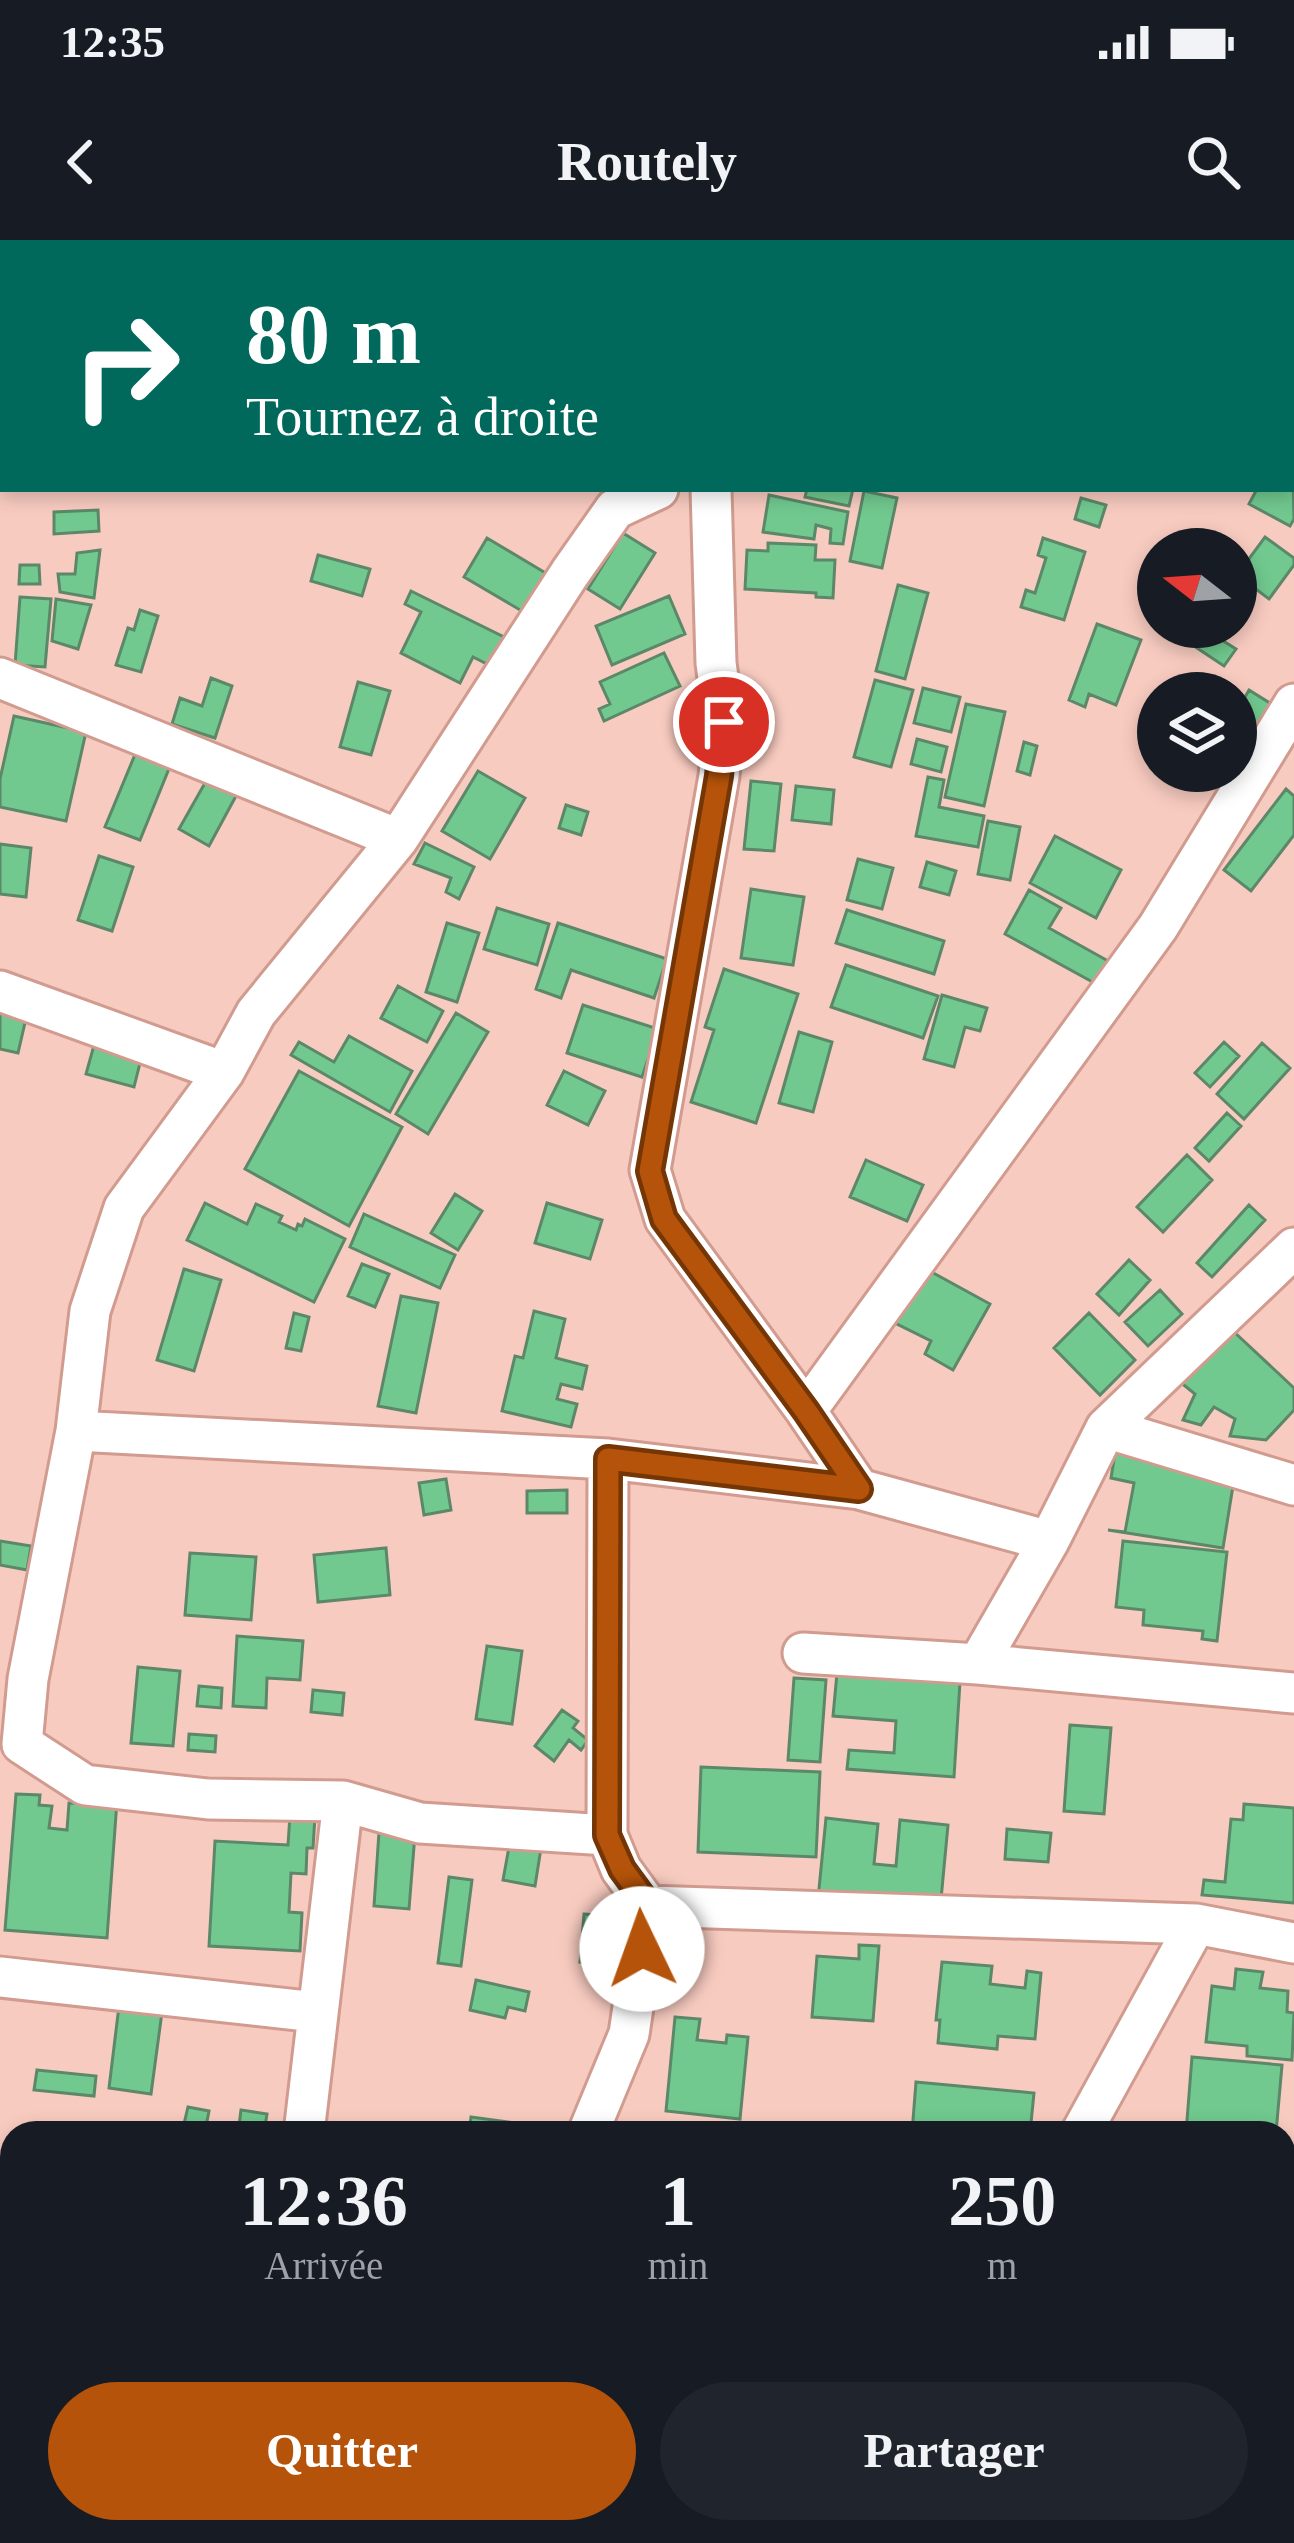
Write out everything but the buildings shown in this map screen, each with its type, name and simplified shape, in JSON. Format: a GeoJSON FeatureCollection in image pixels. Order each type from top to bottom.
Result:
{"type":"FeatureCollection","features":[{"type":"Feature","properties":{"kind":"street"},"geometry":{"type":"LineString","coordinates":[[607,1835],[420,1823],[343,1801],[208,1799],[85,1785],[11,1746],[14,1671],[76,1431],[90,1311],[124,1208],[224,1072],[256,1013],[398,839],[615,509],[652,492]]}},
{"type":"Feature","properties":{"kind":"street"},"geometry":{"type":"LineString","coordinates":[[711,492],[716,663],[724,722],[719,776],[650,1171],[664,1219],[859,1489]]}},
{"type":"Feature","properties":{"kind":"street"},"geometry":{"type":"LineString","coordinates":[[0,678],[398,839]]}},
{"type":"Feature","properties":{"kind":"street"},"geometry":{"type":"LineString","coordinates":[[806,1411],[1158,927],[1294,704]]}},
{"type":"Feature","properties":{"kind":"street"},"geometry":{"type":"LineString","coordinates":[[0,991],[224,1072]]}},
{"type":"Feature","properties":{"kind":"street"},"geometry":{"type":"LineString","coordinates":[[978,1664],[1106,1429],[1294,1248]]}},
{"type":"Feature","properties":{"kind":"street"},"geometry":{"type":"LineString","coordinates":[[1106,1429],[1294,1485]]}},
{"type":"Feature","properties":{"kind":"street"},"geometry":{"type":"LineString","coordinates":[[76,1431],[608,1459],[859,1489],[1049,1541]]}},
{"type":"Feature","properties":{"kind":"street"},"geometry":{"type":"LineString","coordinates":[[593,2121],[629,2034],[649,1906],[622,1869],[607,1835],[608,1459]]}},
{"type":"Feature","properties":{"kind":"street"},"geometry":{"type":"LineString","coordinates":[[803,1654],[978,1664],[1294,1694]]}},
{"type":"Feature","properties":{"kind":"street"},"geometry":{"type":"LineString","coordinates":[[305,2121],[343,1801]]}},
{"type":"Feature","properties":{"kind":"street"},"geometry":{"type":"LineString","coordinates":[[649,1906],[1196,1924],[1294,1943]]}},
{"type":"Feature","properties":{"kind":"street"},"geometry":{"type":"LineString","coordinates":[[1088,2121],[1196,1924]]}},
{"type":"Feature","properties":{"kind":"street"},"geometry":{"type":"LineString","coordinates":[[0,1977],[316,2012]]}},
{"type":"Feature","properties":{"kind":"route"},"geometry":{"type":"LineString","coordinates":[[642,1949],[649,1906],[622,1869],[607,1835],[608,1459],[859,1489],[664,1219],[650,1171],[719,776],[724,722]]}}]}
